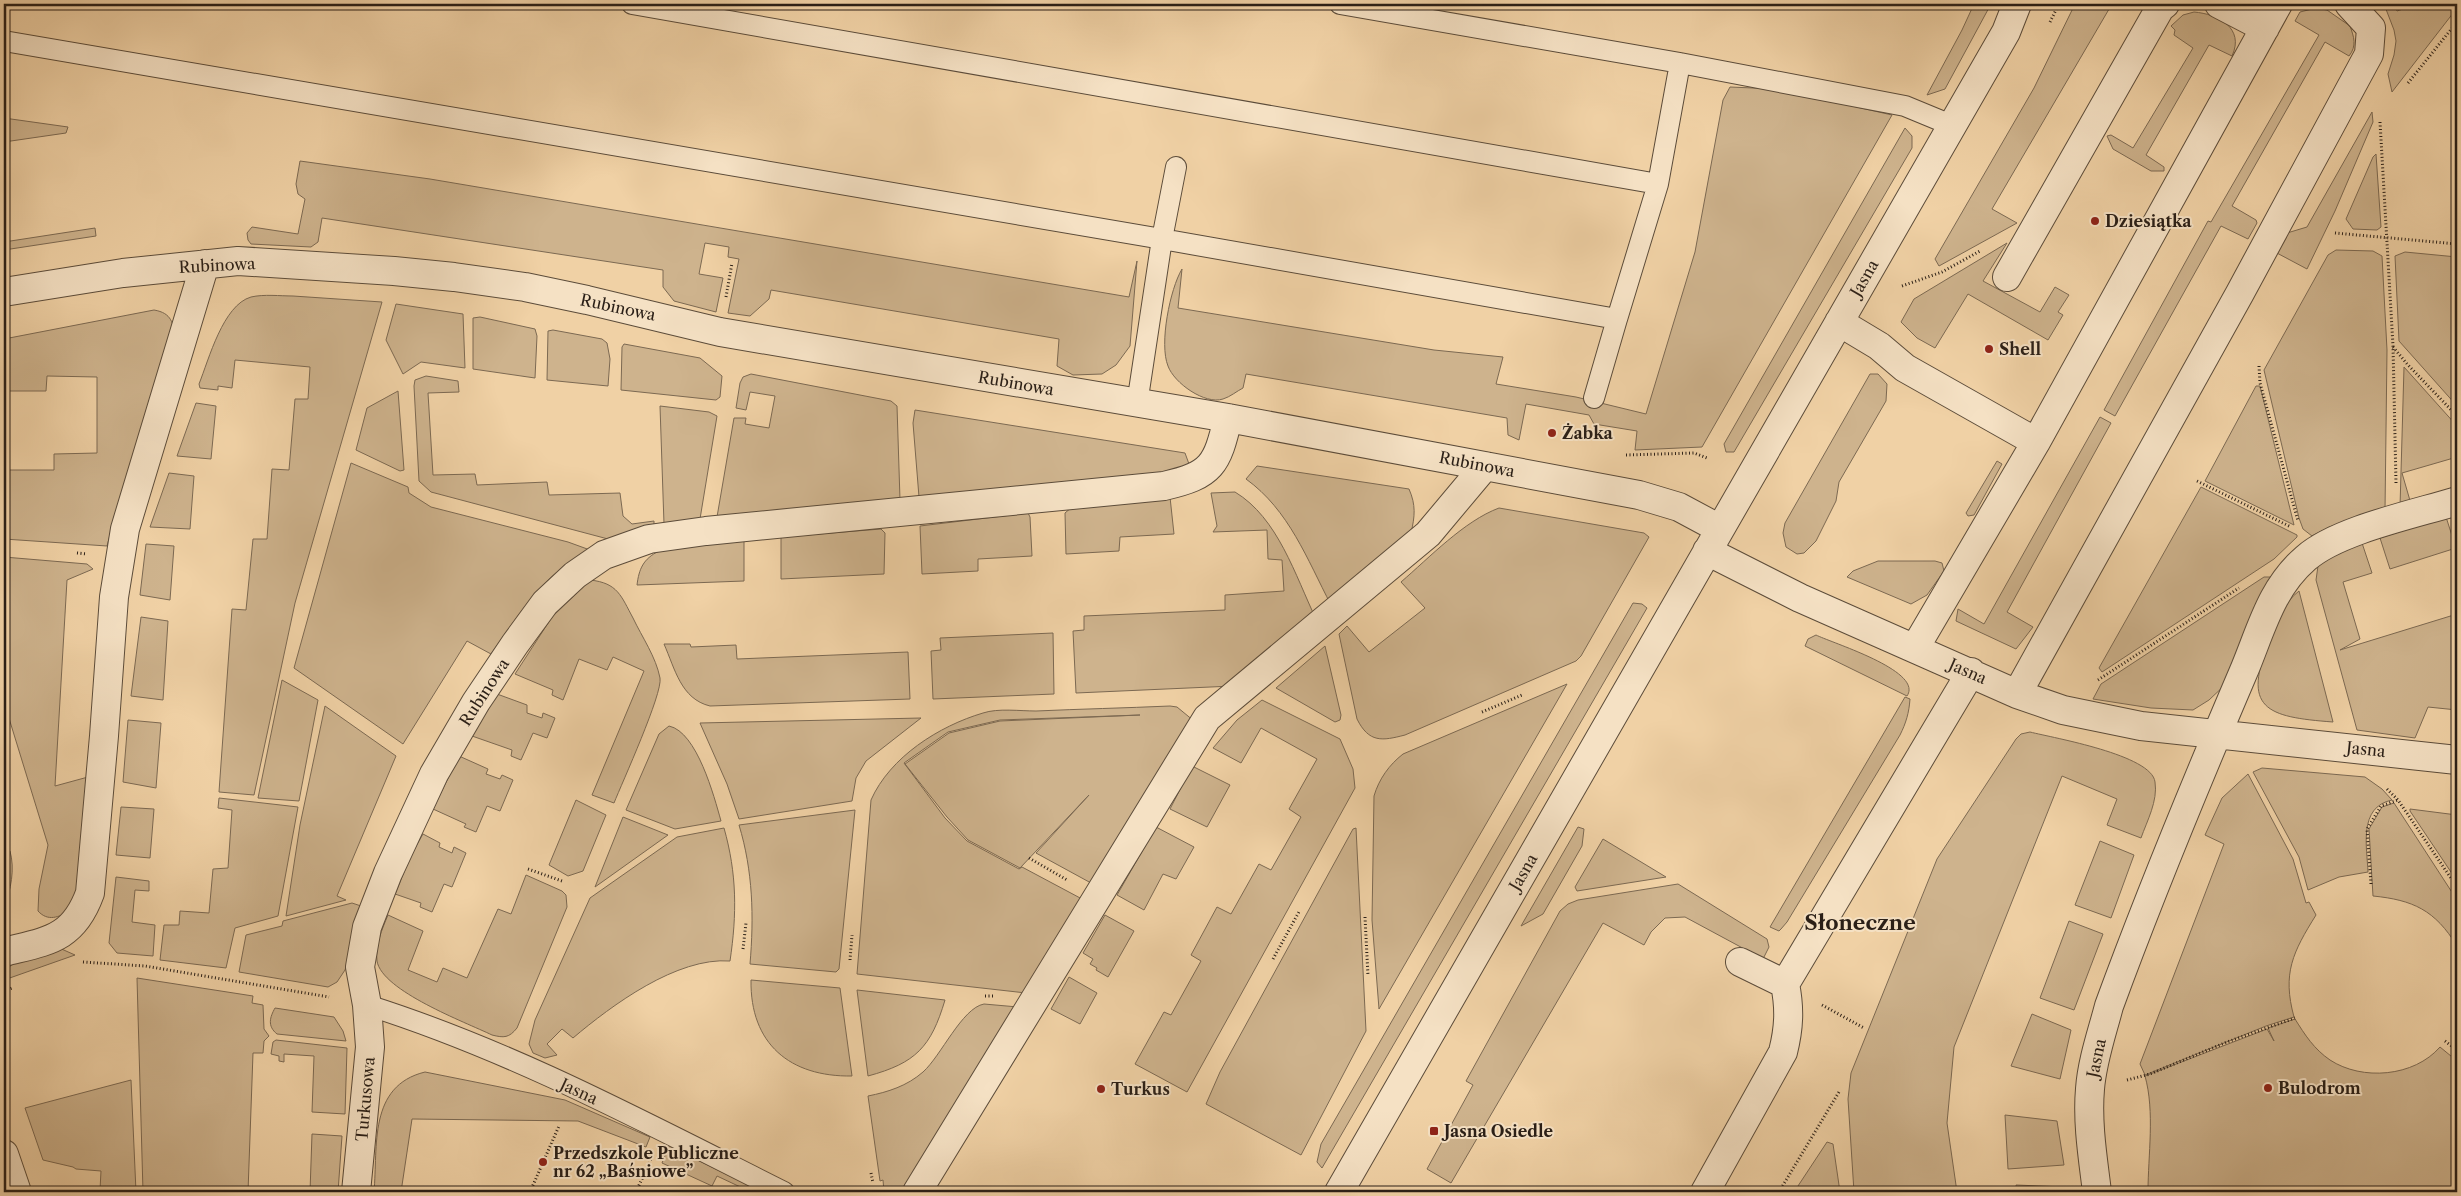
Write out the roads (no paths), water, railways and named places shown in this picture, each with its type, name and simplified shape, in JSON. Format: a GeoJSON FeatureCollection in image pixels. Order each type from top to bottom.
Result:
{"type":"FeatureCollection","features":[{"type":"Feature","properties":{"kind":"street","name":"Jasna"},"geometry":{"type":"LineString","coordinates":[[1338,1192],[2006,32],[2017,4]]}},
{"type":"Feature","properties":{"kind":"street"},"geometry":{"type":"LineString","coordinates":[[2007,277],[2160,8],[2165,4]]}},
{"type":"Feature","properties":{"kind":"street"},"geometry":{"type":"LineString","coordinates":[[2219,4],[2265,28]]}},
{"type":"Feature","properties":{"kind":"street"},"geometry":{"type":"LineString","coordinates":[[1916,648],[2036,442],[2278,4]]}},
{"type":"Feature","properties":{"kind":"street"},"geometry":{"type":"LineString","coordinates":[[2017,694],[2217,336],[2369,54],[2371,28],[2349,4]]}},
{"type":"Feature","properties":{"kind":"street","name":"Rubinowa"},"geometry":{"type":"LineString","coordinates":[[4,292],[123,273],[238,261],[394,271],[525,287],[655,314],[720,332],[1228,418],[1639,495],[1679,507],[1714,540]]}},
{"type":"Feature","properties":{"kind":"street"},"geometry":{"type":"LineString","coordinates":[[4,952],[40,943],[63,934],[82,913],[90,893],[104,746],[114,597],[125,529],[204,264]]}},
{"type":"Feature","properties":{"kind":"street"},"geometry":{"type":"LineString","coordinates":[[1839,322],[1879,346],[1906,368],[2036,442]]}},
{"type":"Feature","properties":{"kind":"street","name":"Rubinowa"},"geometry":{"type":"LineString","coordinates":[[367,1005],[360,967],[367,927],[388,873],[434,774],[476,702],[545,603],[575,575],[604,555],[649,539],[695,532],[1164,486],[1188,481],[1209,469],[1220,452],[1228,418]]}},
{"type":"Feature","properties":{"kind":"street"},"geometry":{"type":"LineString","coordinates":[[917,1192],[1207,718],[1428,534],[1485,466]]}},
{"type":"Feature","properties":{"kind":"street"},"geometry":{"type":"LineString","coordinates":[[2215,735],[2277,591],[2290,572],[2304,544],[2328,542],[2457,501]]}},
{"type":"Feature","properties":{"kind":"street","name":"Jasna"},"geometry":{"type":"LineString","coordinates":[[1714,540],[1800,598],[1971,672],[2017,694],[2076,713],[2141,726],[2457,760]]}},
{"type":"Feature","properties":{"kind":"street"},"geometry":{"type":"LineString","coordinates":[[1705,1192],[1783,1052],[1789,1026],[1789,1002],[1785,984],[1971,672]]}},
{"type":"Feature","properties":{"kind":"street","name":"Jasna"},"geometry":{"type":"LineString","coordinates":[[2097,1192],[2091,1140],[2090,1089],[2097,1049],[2109,1006],[2215,735]]}},
{"type":"Feature","properties":{"kind":"street"},"geometry":{"type":"LineString","coordinates":[[1740,962],[1785,984]]}},
{"type":"Feature","properties":{"kind":"street","name":"Turkusowa"},"geometry":{"type":"LineString","coordinates":[[356,1192],[370,1047],[367,1005]]}},
{"type":"Feature","properties":{"kind":"street"},"geometry":{"type":"LineString","coordinates":[[4,1154],[18,1192]]}},
{"type":"Feature","properties":{"kind":"lane"},"geometry":{"type":"LineString","coordinates":[[632,4],[1658,184]]}},
{"type":"Feature","properties":{"kind":"lane"},"geometry":{"type":"LineString","coordinates":[[1340,4],[1680,63],[1906,106],[1951,125]]}},
{"type":"Feature","properties":{"kind":"lane"},"geometry":{"type":"LineString","coordinates":[[4,41],[1618,318]]}},
{"type":"Feature","properties":{"kind":"lane"},"geometry":{"type":"LineString","coordinates":[[1594,398],[1658,184],[1680,63]]}},
{"type":"Feature","properties":{"kind":"lane"},"geometry":{"type":"LineString","coordinates":[[1137,404],[1162,239],[1176,167]]}},
{"type":"Feature","properties":{"kind":"lane","name":"Jasna"},"geometry":{"type":"LineString","coordinates":[[367,1005],[411,1019],[474,1044],[581,1091],[784,1192]]}},
{"type":"Feature","properties":{"kind":"place","name":"Dziesiątka"},"geometry":{"type":"Point","coordinates":[2095,221]}},
{"type":"Feature","properties":{"kind":"place","name":"Shell"},"geometry":{"type":"Point","coordinates":[1989,349]}},
{"type":"Feature","properties":{"kind":"place","name":"Żabka"},"geometry":{"type":"Point","coordinates":[1552,433]}},
{"type":"Feature","properties":{"kind":"place","name":"Bulodrom"},"geometry":{"type":"Point","coordinates":[2268,1088]}},
{"type":"Feature","properties":{"kind":"place","name":"Turkus"},"geometry":{"type":"Point","coordinates":[1101,1089]}},
{"type":"Feature","properties":{"kind":"place","name":"Jasna Osiedle"},"geometry":{"type":"Point","coordinates":[1434,1131]}},
{"type":"Feature","properties":{"kind":"place","name":"Przedszkole Publiczne nr 62 „Baśniowe”"},"geometry":{"type":"Point","coordinates":[543,1162]}},
{"type":"Feature","properties":{"kind":"district","name":"Słoneczne"},"geometry":{"type":"Point","coordinates":[1860,922]}}]}
